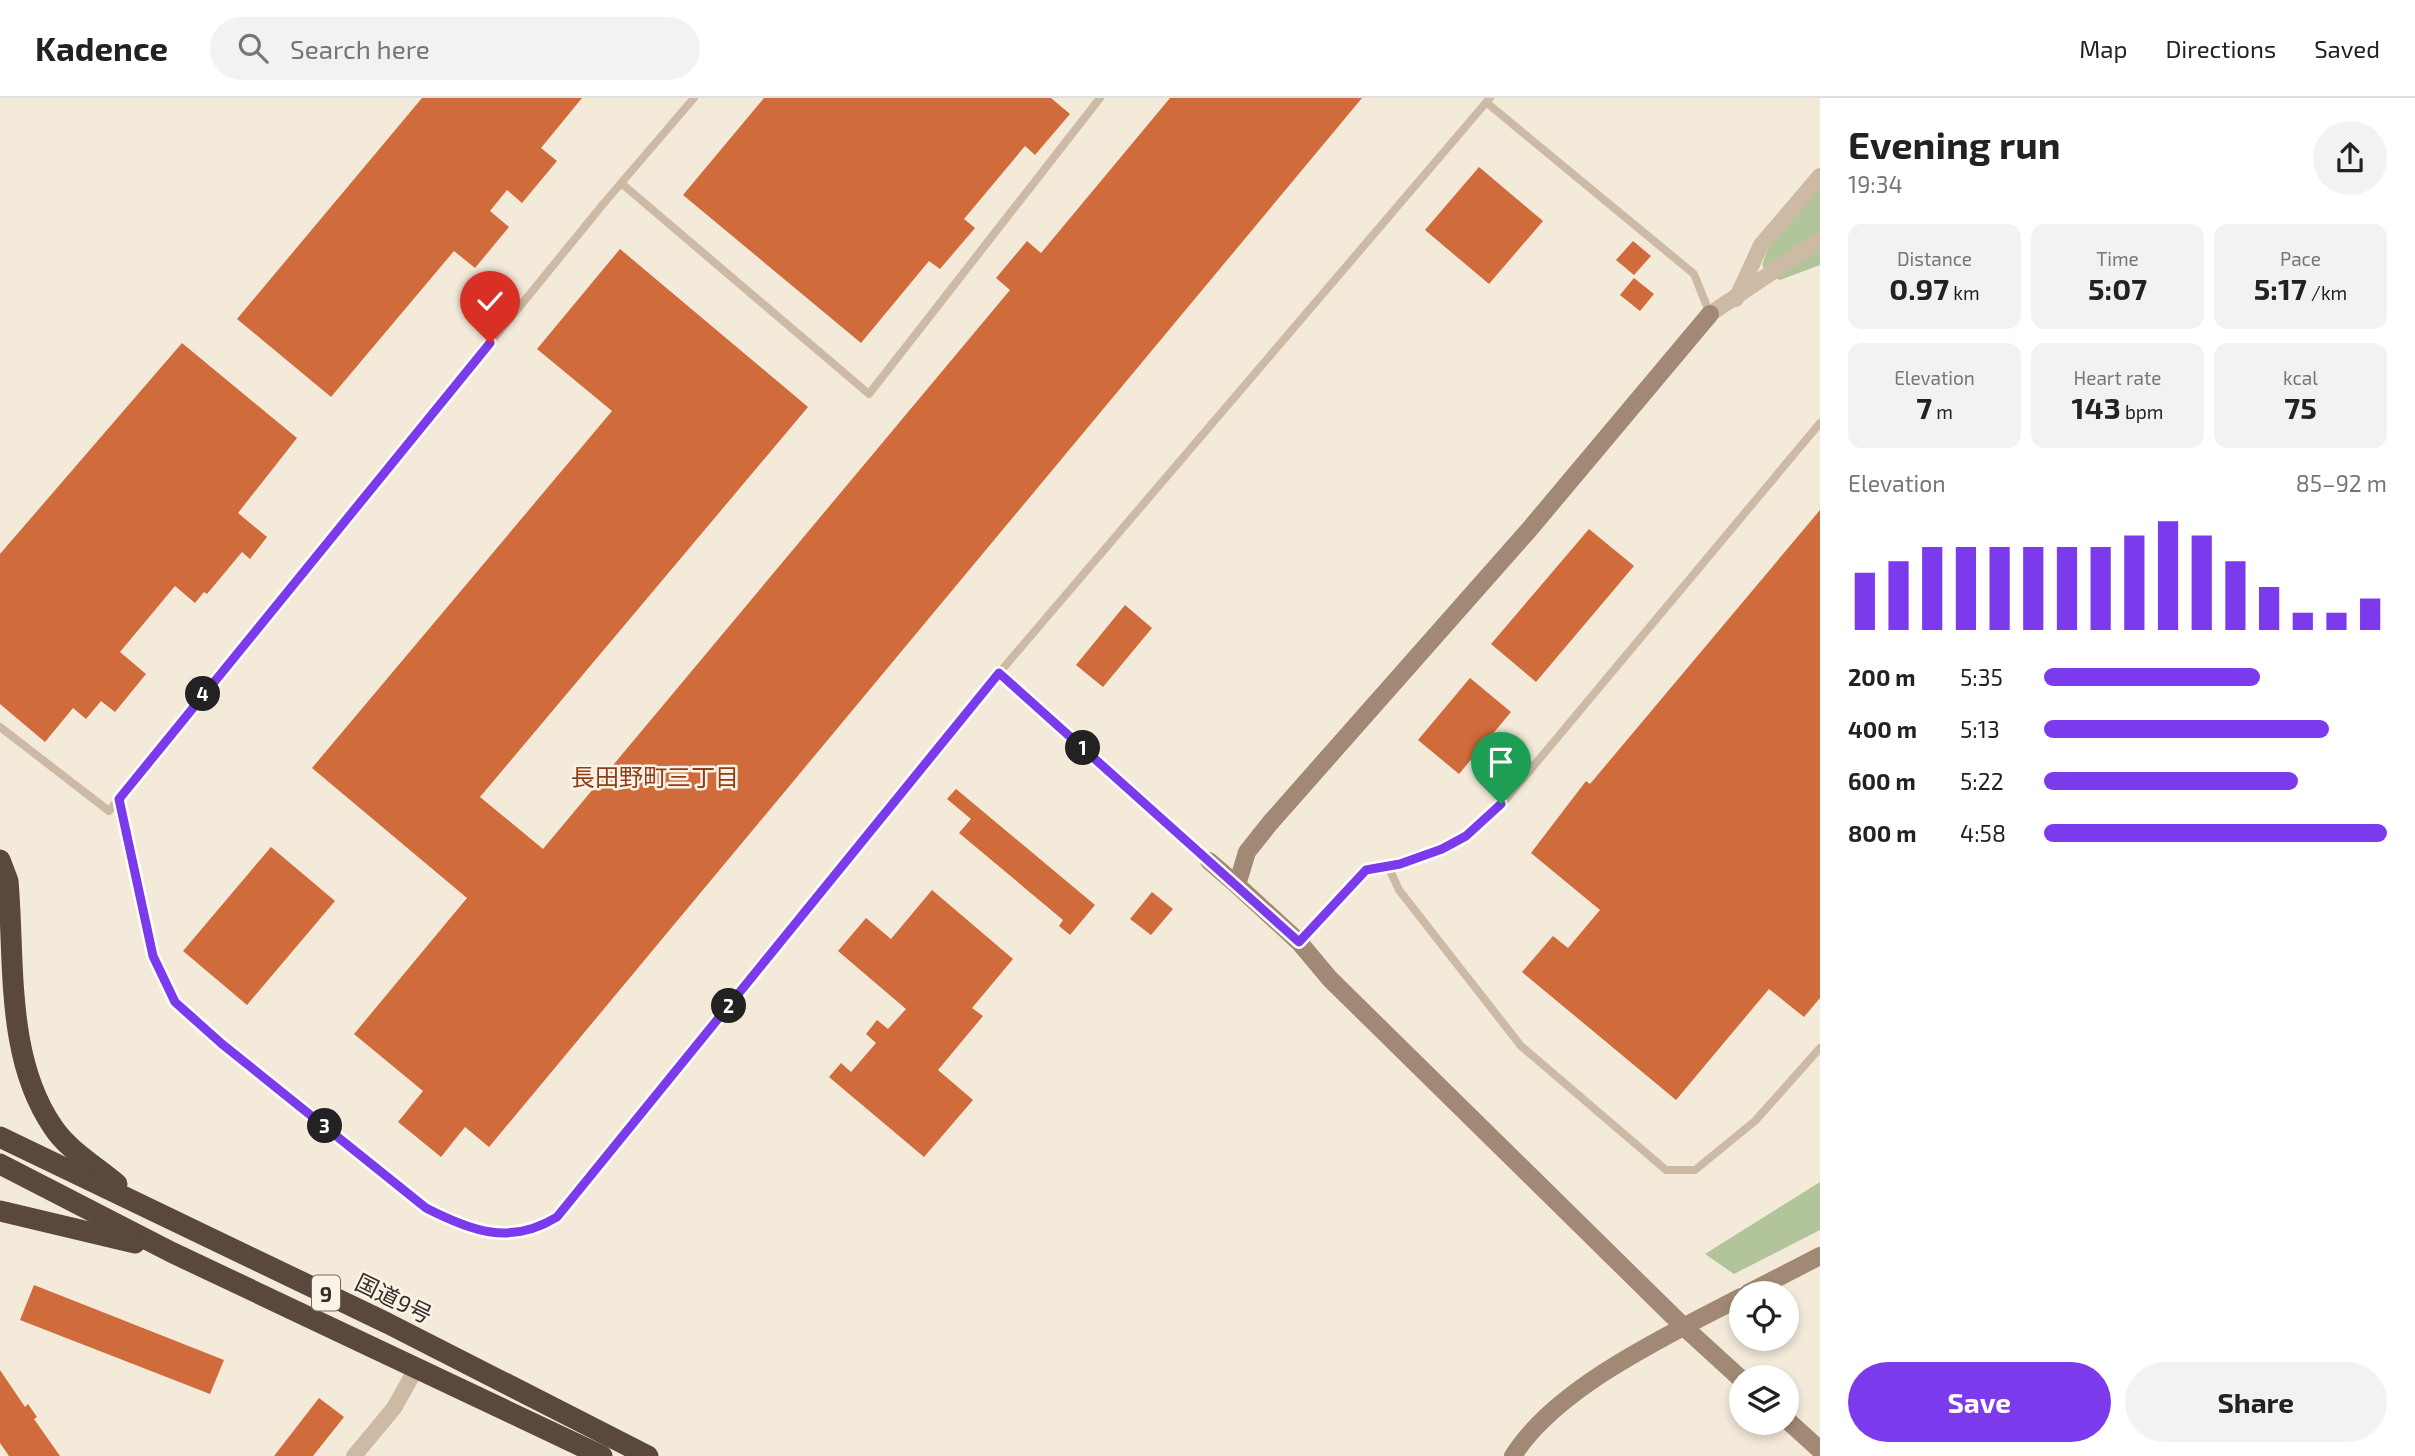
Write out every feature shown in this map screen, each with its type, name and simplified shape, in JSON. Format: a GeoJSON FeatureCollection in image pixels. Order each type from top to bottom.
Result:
{"type":"FeatureCollection","features":[{"type":"Feature","properties":{"kind":"highway"},"geometry":{"type":"LineString","coordinates":[[0,860],[8,881],[22,1050],[33,1091],[54,1129],[141,1203]]}},
{"type":"Feature","properties":{"kind":"highway","name":"国道9号"},"geometry":{"type":"LineString","coordinates":[[0,1137],[141,1203],[649,1456]]}},
{"type":"Feature","properties":{"kind":"highway","name":"9"},"geometry":{"type":"LineString","coordinates":[[0,1164],[171,1252],[602,1456]]}},
{"type":"Feature","properties":{"kind":"highway"},"geometry":{"type":"LineString","coordinates":[[0,1211],[171,1252]]}},
{"type":"Feature","properties":{"kind":"street"},"geometry":{"type":"LineString","coordinates":[[1737,299],[1761,245],[1820,176]]}},
{"type":"Feature","properties":{"kind":"street"},"geometry":{"type":"LineString","coordinates":[[1237,885],[1248,852],[1270,823],[1528,531],[1710,314],[1737,299],[1793,255],[1820,240]]}},
{"type":"Feature","properties":{"kind":"street"},"geometry":{"type":"LineString","coordinates":[[1209,861],[1299,942],[1330,979],[1729,1368]]}},
{"type":"Feature","properties":{"kind":"street"},"geometry":{"type":"LineString","coordinates":[[1771,1281],[1820,1256]]}},
{"type":"Feature","properties":{"kind":"street"},"geometry":{"type":"LineString","coordinates":[[1513,1456],[1523,1439],[1583,1386],[1729,1303]]}},
{"type":"Feature","properties":{"kind":"street"},"geometry":{"type":"LineString","coordinates":[[354,1456],[394,1408],[416,1369]]}},
{"type":"Feature","properties":{"kind":"street"},"geometry":{"type":"LineString","coordinates":[[1799,1431],[1820,1450]]}},
{"type":"Feature","properties":{"kind":"lane"},"geometry":{"type":"LineString","coordinates":[[0,727],[109,811],[621,183],[694,98]]}},
{"type":"Feature","properties":{"kind":"lane"},"geometry":{"type":"LineString","coordinates":[[621,183],[869,394],[1100,98]]}},
{"type":"Feature","properties":{"kind":"lane"},"geometry":{"type":"LineString","coordinates":[[119,799],[153,956],[175,1002],[222,1044],[426,1208],[461,1226],[498,1233],[535,1231],[557,1217],[999,673],[1488,100],[1694,274],[1710,314]]}},
{"type":"Feature","properties":{"kind":"lane"},"geometry":{"type":"LineString","coordinates":[[1299,942],[1366,870],[1442,849],[1466,836],[1501,804],[1820,424]]}},
{"type":"Feature","properties":{"kind":"lane"},"geometry":{"type":"LineString","coordinates":[[999,673],[1209,861]]}},
{"type":"Feature","properties":{"kind":"lane"},"geometry":{"type":"LineString","coordinates":[[1388,866],[1399,890],[1521,1046],[1666,1170],[1695,1170],[1755,1121],[1820,1048]]}},
{"type":"Feature","properties":{"kind":"green space"},"geometry":{"type":"Polygon","coordinates":[[[1820,186],[1820,235],[1766,271],[1762,265],[1769,246],[1820,186]]]}},
{"type":"Feature","properties":{"kind":"green space"},"geometry":{"type":"Polygon","coordinates":[[[1820,242],[1820,265],[1780,280],[1773,277],[1820,242]]]}},
{"type":"Feature","properties":{"kind":"green space"},"geometry":{"type":"Polygon","coordinates":[[[1820,1182],[1820,1230],[1734,1274],[1705,1254],[1820,1182]]]}},
{"type":"Feature","properties":{"kind":"building"},"geometry":{"type":"Polygon","coordinates":[[[422,98],[582,98],[541,148],[557,161],[522,203],[507,190],[490,211],[509,227],[475,268],[454,251],[331,397],[237,319],[422,98]]]}},
{"type":"Feature","properties":{"kind":"building"},"geometry":{"type":"Polygon","coordinates":[[[764,98],[1051,98],[1070,114],[1035,155],[1025,146],[964,219],[975,228],[940,269],[929,261],[861,343],[683,195],[764,98]]]}},
{"type":"Feature","properties":{"kind":"building"},"geometry":{"type":"Polygon","coordinates":[[[1170,98],[1362,98],[489,1147],[465,1127],[441,1157],[398,1122],[423,1091],[354,1034],[467,898],[312,768],[612,411],[537,349],[620,249],[808,407],[480,797],[543,849],[1010,290],[996,278],[1027,241],[1041,253],[1170,98]]]}},
{"type":"Feature","properties":{"kind":"building"},"geometry":{"type":"Polygon","coordinates":[[[1479,167],[1543,221],[1489,284],[1425,230],[1479,167]]]}},
{"type":"Feature","properties":{"kind":"building"},"geometry":{"type":"Polygon","coordinates":[[[1633,241],[1651,256],[1634,275],[1616,260],[1633,241]]]}},
{"type":"Feature","properties":{"kind":"building"},"geometry":{"type":"Polygon","coordinates":[[[1634,278],[1654,294],[1640,311],[1620,295],[1634,278]]]}},
{"type":"Feature","properties":{"kind":"building"},"geometry":{"type":"Polygon","coordinates":[[[182,343],[297,438],[238,513],[267,537],[250,559],[242,552],[207,594],[204,592],[195,603],[175,586],[120,652],[146,674],[115,712],[101,701],[86,719],[73,708],[45,742],[0,704],[0,554],[182,343]]]}},
{"type":"Feature","properties":{"kind":"building"},"geometry":{"type":"Polygon","coordinates":[[[1820,510],[1820,998],[1804,1017],[1769,989],[1676,1100],[1522,972],[1553,936],[1568,948],[1600,910],[1531,853],[1586,781],[1590,784],[1820,510]]]}},
{"type":"Feature","properties":{"kind":"building"},"geometry":{"type":"Polygon","coordinates":[[[1589,529],[1634,566],[1536,682],[1491,644],[1589,529]]]}},
{"type":"Feature","properties":{"kind":"building"},"geometry":{"type":"Polygon","coordinates":[[[1125,605],[1152,628],[1103,687],[1076,665],[1125,605]]]}},
{"type":"Feature","properties":{"kind":"building"},"geometry":{"type":"Polygon","coordinates":[[[1470,678],[1511,712],[1459,774],[1418,740],[1470,678]]]}},
{"type":"Feature","properties":{"kind":"building"},"geometry":{"type":"Polygon","coordinates":[[[956,789],[1095,905],[1070,935],[1059,926],[1063,920],[959,833],[971,819],[947,799],[956,789]]]}},
{"type":"Feature","properties":{"kind":"building"},"geometry":{"type":"Polygon","coordinates":[[[271,847],[335,901],[247,1005],[183,951],[271,847]]]}},
{"type":"Feature","properties":{"kind":"building"},"geometry":{"type":"Polygon","coordinates":[[[932,890],[1013,959],[972,1008],[983,1016],[938,1070],[973,1100],[924,1157],[829,1077],[841,1063],[851,1072],[876,1043],[866,1034],[877,1020],[888,1029],[906,1009],[838,951],[866,918],[891,939],[932,890]]]}},
{"type":"Feature","properties":{"kind":"building"},"geometry":{"type":"Polygon","coordinates":[[[1152,892],[1173,909],[1151,935],[1130,919],[1152,892]]]}},
{"type":"Feature","properties":{"kind":"building"},"geometry":{"type":"Polygon","coordinates":[[[34,1285],[224,1360],[210,1394],[20,1320],[34,1285]]]}},
{"type":"Feature","properties":{"kind":"building"},"geometry":{"type":"Polygon","coordinates":[[[0,1370],[25,1407],[28,1404],[37,1417],[34,1419],[60,1456],[9,1456],[0,1443],[0,1370]]]}},
{"type":"Feature","properties":{"kind":"building"},"geometry":{"type":"Polygon","coordinates":[[[319,1398],[344,1417],[313,1456],[274,1456],[319,1398]]]}},
{"type":"Feature","properties":{"kind":"district","name":"長田野町三丁目"},"geometry":{"type":"Point","coordinates":[655,776]}},
{"type":"Feature","properties":{"kind":"route"},"geometry":{"type":"LineString","coordinates":[[490,343],[119,799],[153,956],[175,1002],[222,1044],[426,1208],[461,1226],[498,1233],[535,1231],[557,1217],[999,673],[1299,942],[1366,870],[1400,864],[1442,849],[1466,836],[1501,804]]}}]}
